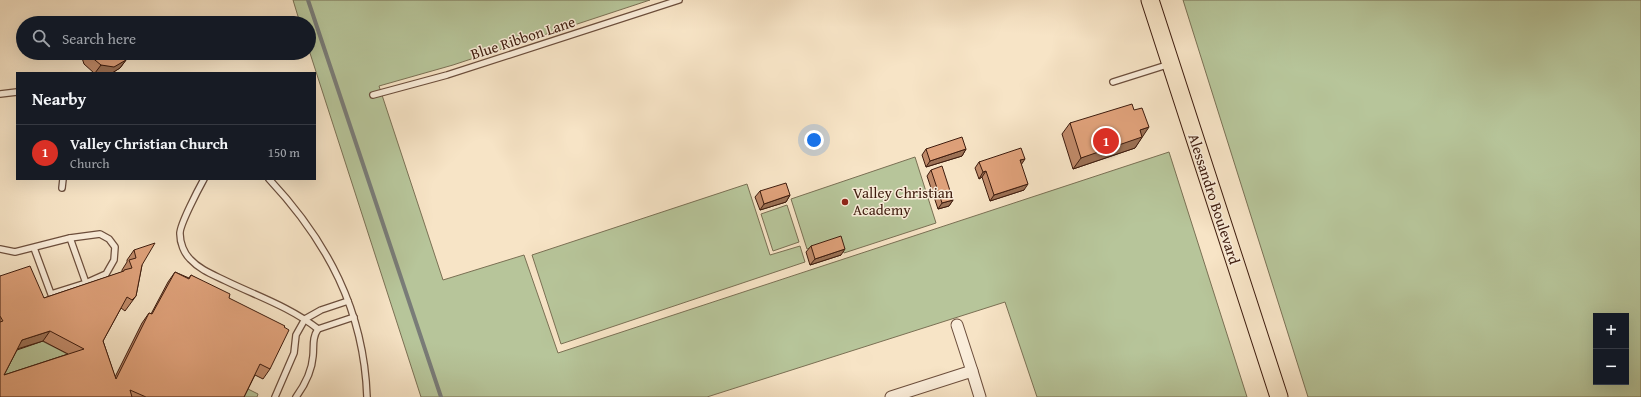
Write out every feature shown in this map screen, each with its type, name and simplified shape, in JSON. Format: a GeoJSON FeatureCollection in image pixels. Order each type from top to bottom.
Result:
{"type":"FeatureCollection","features":[{"type":"Feature","properties":{"kind":"main road","name":"Alessandro Boulevard"},"geometry":{"type":"LineString","coordinates":[[1150,0],[1279,397]]}},
{"type":"Feature","properties":{"kind":"street"},"geometry":{"type":"LineString","coordinates":[[957,325],[980,397]]}},
{"type":"Feature","properties":{"kind":"street"},"geometry":{"type":"LineString","coordinates":[[891,397],[972,371]]}},
{"type":"Feature","properties":{"kind":"lane","name":"Blue Ribbon Lane"},"geometry":{"type":"LineString","coordinates":[[373,95],[447,75],[679,0]]}},
{"type":"Feature","properties":{"kind":"lane"},"geometry":{"type":"LineString","coordinates":[[1113,82],[1170,64]]}},
{"type":"Feature","properties":{"kind":"lane"},"geometry":{"type":"LineString","coordinates":[[0,94],[16,92]]}},
{"type":"Feature","properties":{"kind":"lane"},"geometry":{"type":"LineString","coordinates":[[62,188],[63,180]]}},
{"type":"Feature","properties":{"kind":"lane"},"geometry":{"type":"LineString","coordinates":[[203,180],[194,197],[179,233],[184,252],[190,259],[207,271],[305,319],[318,328]]}},
{"type":"Feature","properties":{"kind":"lane"},"geometry":{"type":"LineString","coordinates":[[270,180],[303,218],[334,266],[354,317],[366,372],[367,397]]}},
{"type":"Feature","properties":{"kind":"lane"},"geometry":{"type":"LineString","coordinates":[[0,249],[14,252],[70,238],[100,234],[109,239],[115,247],[114,260],[106,274],[86,283],[51,294],[34,248]]}},
{"type":"Feature","properties":{"kind":"lane"},"geometry":{"type":"LineString","coordinates":[[70,238],[86,283]]}},
{"type":"Feature","properties":{"kind":"lane"},"geometry":{"type":"LineString","coordinates":[[275,397],[294,353],[296,335],[305,319],[321,310],[348,301]]}},
{"type":"Feature","properties":{"kind":"lane"},"geometry":{"type":"LineString","coordinates":[[296,397],[308,376],[313,358],[314,335],[318,328],[354,317]]}},
{"type":"Feature","properties":{"kind":"green space"},"geometry":{"type":"Polygon","coordinates":[[[293,0],[650,0],[453,65],[379,86],[443,280],[524,255],[558,353],[1169,152],[1247,397],[1037,397],[1005,302],[707,397],[421,397],[312,60],[316,60],[316,16],[298,16],[293,0]]]}},
{"type":"Feature","properties":{"kind":"green space"},"geometry":{"type":"Polygon","coordinates":[[[1183,0],[1641,0],[1641,397],[1308,397],[1183,0]]]}},
{"type":"Feature","properties":{"kind":"green space"},"geometry":{"type":"Polygon","coordinates":[[[915,157],[936,223],[844,253],[839,239],[807,249],[791,199],[915,157]]]}},
{"type":"Feature","properties":{"kind":"green space"},"geometry":{"type":"Polygon","coordinates":[[[747,184],[770,255],[800,246],[805,262],[561,344],[532,255],[747,184]]]}},
{"type":"Feature","properties":{"kind":"green space"},"geometry":{"type":"Polygon","coordinates":[[[787,205],[799,242],[773,251],[761,214],[787,205]]]}},
{"type":"Feature","properties":{"kind":"green space"},"geometry":{"type":"Polygon","coordinates":[[[42,341],[75,358],[0,380],[16,348],[42,341]]]}},
{"type":"Feature","properties":{"kind":"green space"},"geometry":{"type":"Polygon","coordinates":[[[246,388],[258,394],[257,397],[242,397],[246,388]]]}},
{"type":"Feature","properties":{"kind":"building"},"geometry":{"type":"Polygon","coordinates":[[[95,60],[126,60],[114,67],[101,65],[95,60]]]}},
{"type":"Feature","properties":{"kind":"building"},"geometry":{"type":"Polygon","coordinates":[[[1132,104],[1134,110],[1142,108],[1149,127],[1140,130],[1142,137],[1081,158],[1070,123],[1132,104]]]}},
{"type":"Feature","properties":{"kind":"building"},"geometry":{"type":"Polygon","coordinates":[[[962,137],[966,149],[930,161],[926,149],[962,137]]]}},
{"type":"Feature","properties":{"kind":"building"},"geometry":{"type":"Polygon","coordinates":[[[1021,148],[1025,159],[1020,160],[1028,184],[994,195],[986,171],[983,172],[979,162],[1021,148]]]}},
{"type":"Feature","properties":{"kind":"building"},"geometry":{"type":"Polygon","coordinates":[[[942,166],[953,200],[942,203],[931,170],[942,166]]]}},
{"type":"Feature","properties":{"kind":"building"},"geometry":{"type":"Polygon","coordinates":[[[786,183],[790,195],[764,204],[760,191],[786,183]]]}},
{"type":"Feature","properties":{"kind":"building"},"geometry":{"type":"Polygon","coordinates":[[[841,236],[845,249],[815,259],[811,246],[841,236]]]}},
{"type":"Feature","properties":{"kind":"building"},"geometry":{"type":"Polygon","coordinates":[[[155,243],[142,265],[136,296],[132,300],[127,297],[103,341],[116,379],[149,313],[152,314],[175,272],[189,279],[191,275],[230,294],[229,298],[285,326],[284,327],[289,330],[270,369],[260,364],[244,397],[146,397],[130,390],[132,397],[0,397],[0,322],[3,321],[0,316],[0,276],[30,266],[44,298],[132,268],[129,260],[136,258],[134,250],[155,243]],[[50,331],[22,340],[4,375],[84,349],[50,331]]]}},
{"type":"Feature","properties":{"kind":"waterway"},"geometry":{"type":"LineString","coordinates":[[308,0],[313,16]]}},
{"type":"Feature","properties":{"kind":"waterway"},"geometry":{"type":"LineString","coordinates":[[316,24],[441,397]]}},
{"type":"Feature","properties":{"kind":"place","name":"Valley Christian Church"},"geometry":{"type":"Point","coordinates":[1106,141]}},
{"type":"Feature","properties":{"kind":"place","name":"Valley Christian Academy"},"geometry":{"type":"Point","coordinates":[845,202]}}]}
